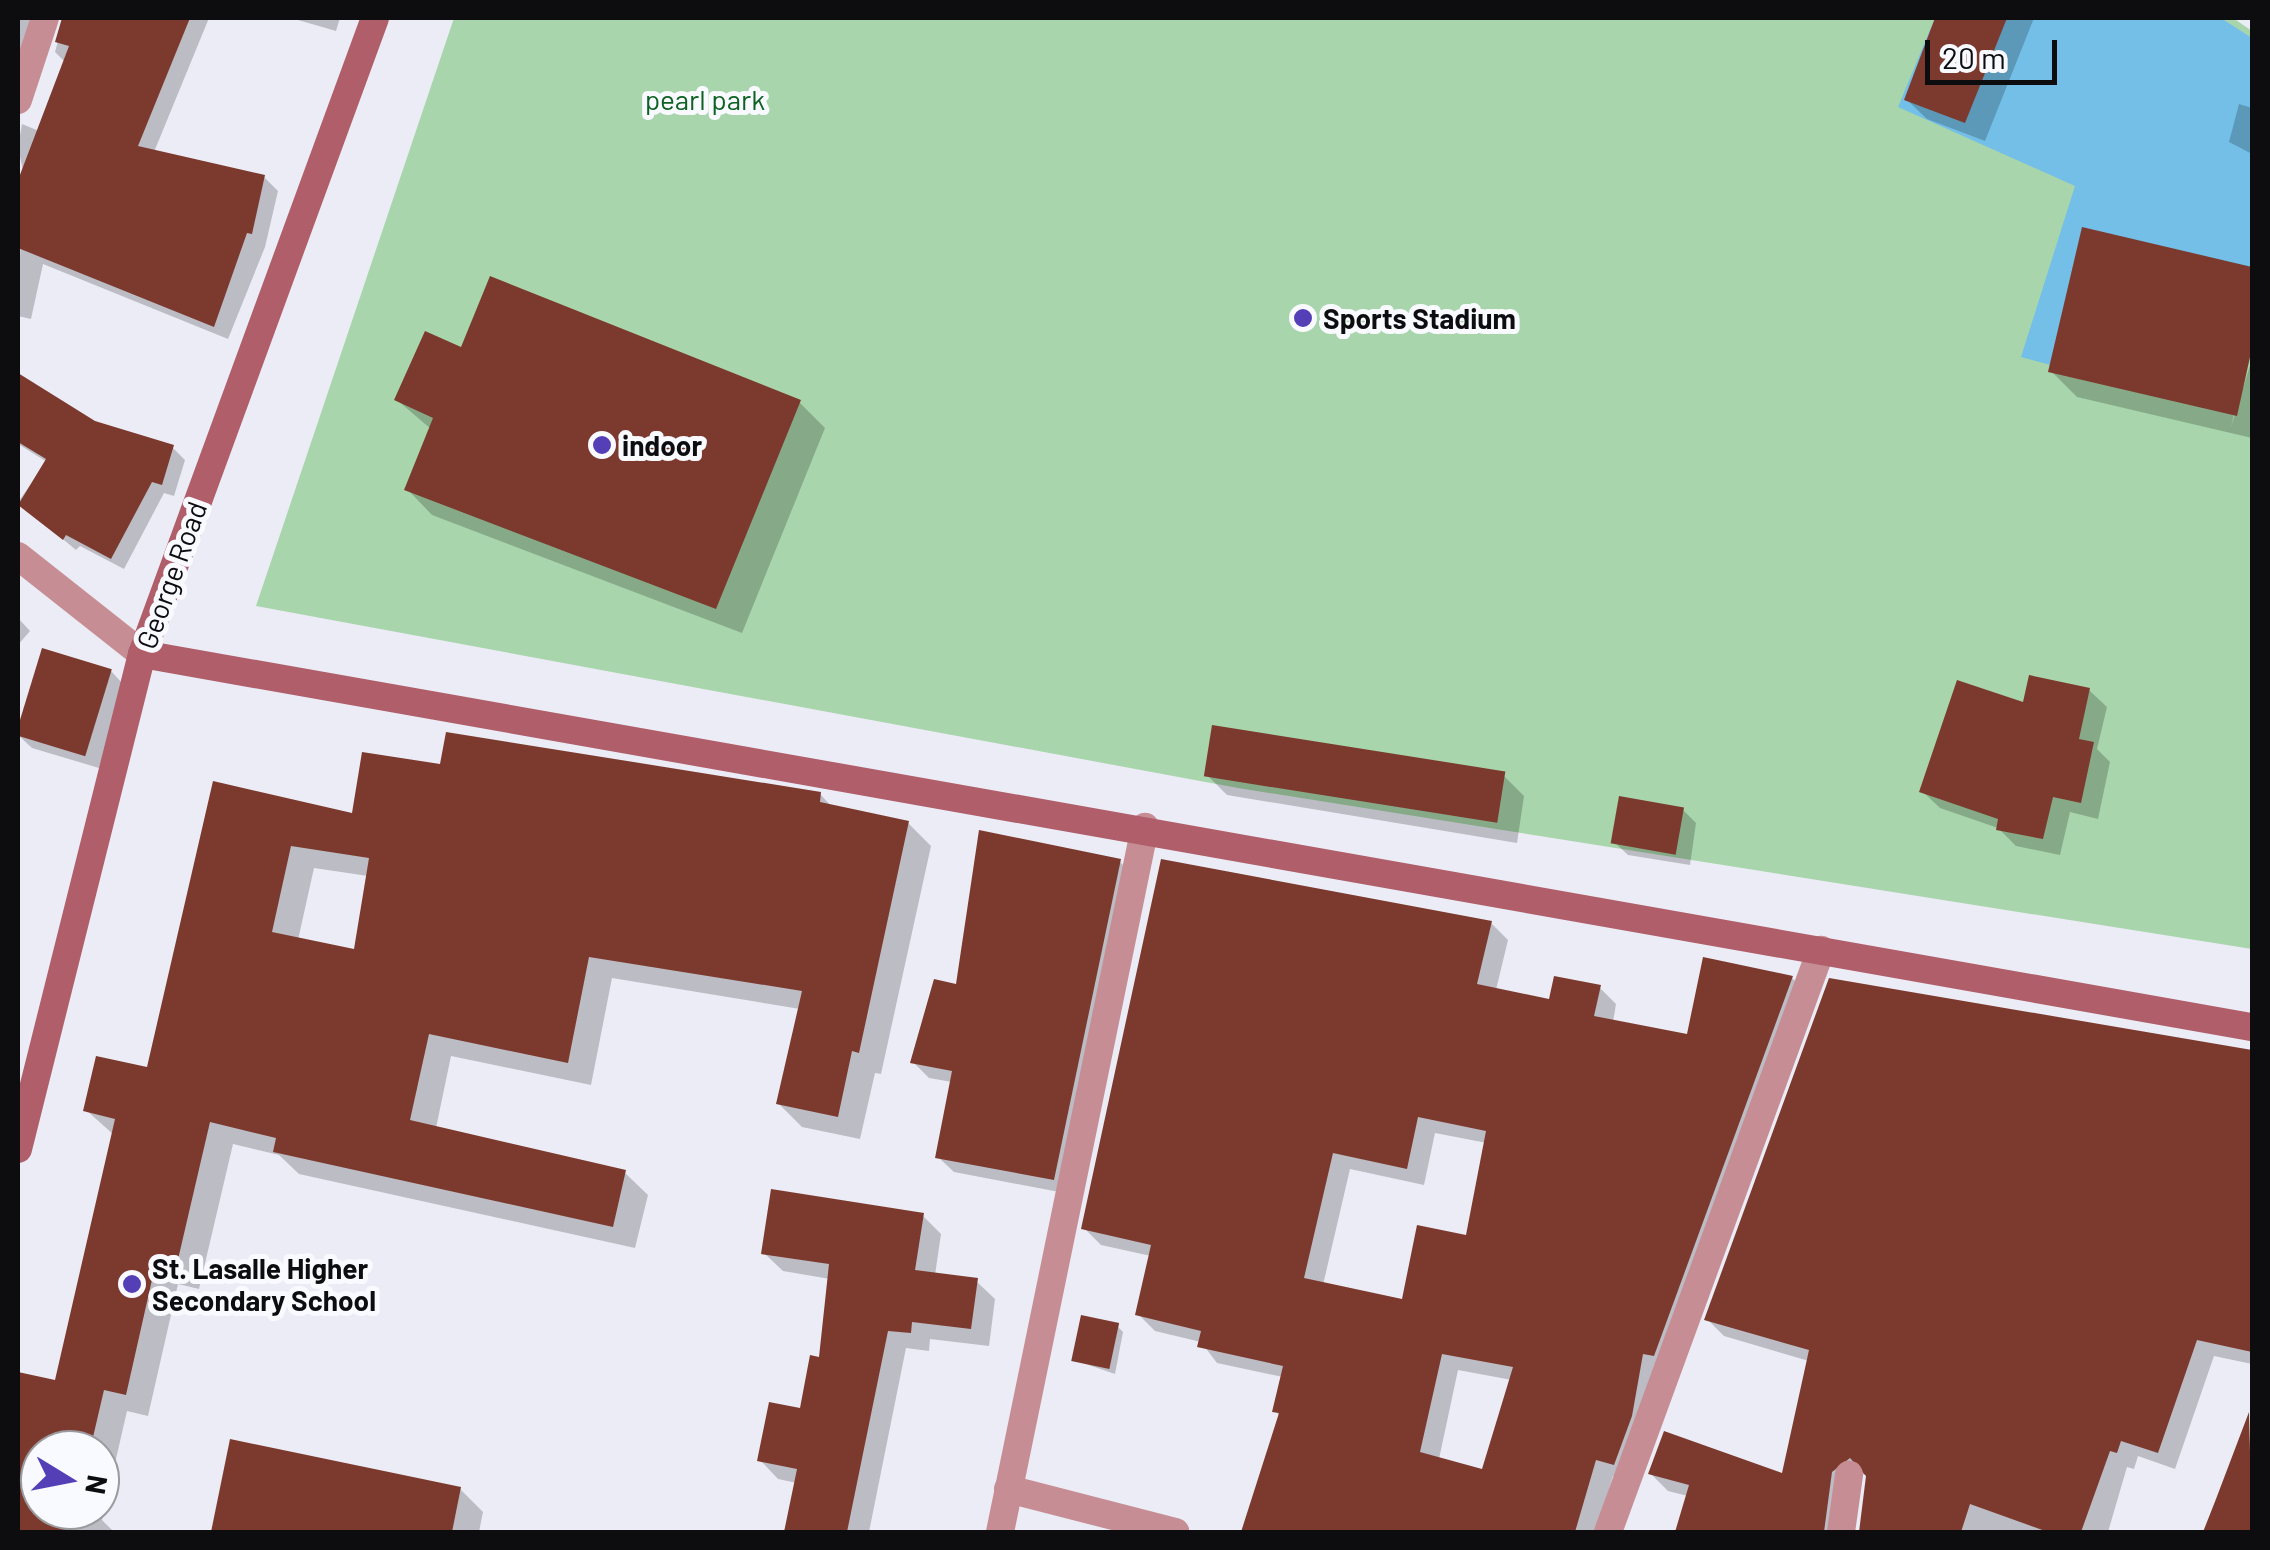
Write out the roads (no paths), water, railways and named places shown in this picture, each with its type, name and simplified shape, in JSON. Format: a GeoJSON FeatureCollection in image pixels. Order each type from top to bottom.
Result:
{"type":"FeatureCollection","features":[{"type":"Feature","properties":{"kind":"main road","name":"George Road"},"geometry":{"type":"LineString","coordinates":[[18,1149],[142,654],[376,18]]}},
{"type":"Feature","properties":{"kind":"main road"},"geometry":{"type":"LineString","coordinates":[[142,654],[1145,827],[2252,1028]]}},
{"type":"Feature","properties":{"kind":"street"},"geometry":{"type":"LineString","coordinates":[[18,100],[46,18]]}},
{"type":"Feature","properties":{"kind":"street"},"geometry":{"type":"LineString","coordinates":[[18,556],[142,654]]}},
{"type":"Feature","properties":{"kind":"street"},"geometry":{"type":"LineString","coordinates":[[1000,1532],[1145,827]]}},
{"type":"Feature","properties":{"kind":"street"},"geometry":{"type":"LineString","coordinates":[[1608,1532],[1821,950]]}},
{"type":"Feature","properties":{"kind":"street"},"geometry":{"type":"LineString","coordinates":[[1841,1532],[1849,1475]]}},
{"type":"Feature","properties":{"kind":"street"},"geometry":{"type":"LineString","coordinates":[[1008,1489],[1176,1532]]}},
{"type":"Feature","properties":{"kind":"water"},"geometry":{"type":"Polygon","coordinates":[[[1935,18],[2221,18],[2252,38],[2252,347],[2231,414],[2021,357],[2075,186],[1898,107],[1935,18]]]}},
{"type":"Feature","properties":{"kind":"place","name":"Sports Stadium"},"geometry":{"type":"Point","coordinates":[1303,318]}},
{"type":"Feature","properties":{"kind":"place","name":"indoor"},"geometry":{"type":"Point","coordinates":[602,445]}},
{"type":"Feature","properties":{"kind":"place","name":"St. Lasalle Higher Secondary School"},"geometry":{"type":"Point","coordinates":[132,1284]}},
{"type":"Feature","properties":{"kind":"park label","name":"pearl park"},"geometry":{"type":"Point","coordinates":[705,99]}}]}
